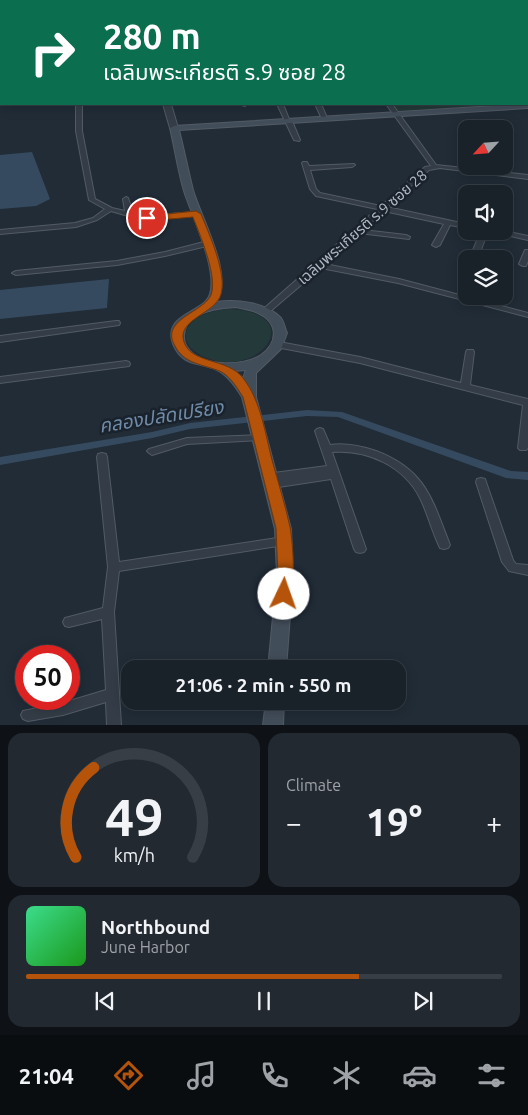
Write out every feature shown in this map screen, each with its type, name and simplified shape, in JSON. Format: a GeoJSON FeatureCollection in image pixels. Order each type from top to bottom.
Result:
{"type":"FeatureCollection","features":[{"type":"Feature","properties":{"kind":"main road"},"geometry":{"type":"LineString","coordinates":[[263,359],[246,365],[221,367],[206,364],[190,357],[180,345],[178,333],[184,321],[206,308],[216,295],[217,279],[208,243],[196,214],[174,128],[528,106]]}},
{"type":"Feature","properties":{"kind":"main road"},"geometry":{"type":"LineString","coordinates":[[217,279],[236,304]]}},
{"type":"Feature","properties":{"kind":"main road"},"geometry":{"type":"LineString","coordinates":[[206,308],[236,304],[264,312],[271,316],[280,327],[281,339],[279,345],[254,366],[250,374],[249,397],[271,481],[284,541],[285,575],[278,660]]}},
{"type":"Feature","properties":{"kind":"main road"},"geometry":{"type":"LineString","coordinates":[[221,367],[238,380],[249,397]]}},
{"type":"Feature","properties":{"kind":"main road"},"geometry":{"type":"LineString","coordinates":[[273,725],[274,710]]}},
{"type":"Feature","properties":{"kind":"street"},"geometry":{"type":"LineString","coordinates":[[214,0],[219,0]]}},
{"type":"Feature","properties":{"kind":"street"},"geometry":{"type":"LineString","coordinates":[[79,105],[79,131],[92,200],[110,209],[142,218],[196,214]]}},
{"type":"Feature","properties":{"kind":"street"},"geometry":{"type":"LineString","coordinates":[[167,105],[174,128]]}},
{"type":"Feature","properties":{"kind":"street"},"geometry":{"type":"LineString","coordinates":[[280,105],[297,140]]}},
{"type":"Feature","properties":{"kind":"street"},"geometry":{"type":"LineString","coordinates":[[318,105],[324,118]]}},
{"type":"Feature","properties":{"kind":"street"},"geometry":{"type":"LineString","coordinates":[[391,105],[434,166]]}},
{"type":"Feature","properties":{"kind":"street"},"geometry":{"type":"LineString","coordinates":[[352,165],[306,165],[313,189],[318,195],[446,226]]}},
{"type":"Feature","properties":{"kind":"street","name":"เฉลิมพระเกียรติ ร.9 ซอย 28"},"geometry":{"type":"LineString","coordinates":[[264,312],[381,210],[423,170],[434,166],[528,177]]}},
{"type":"Feature","properties":{"kind":"street"},"geometry":{"type":"LineString","coordinates":[[126,199],[129,210],[128,214]]}},
{"type":"Feature","properties":{"kind":"street"},"geometry":{"type":"LineString","coordinates":[[0,232],[76,225],[95,219],[110,209]]}},
{"type":"Feature","properties":{"kind":"street"},"geometry":{"type":"LineString","coordinates":[[410,220],[458,226]]}},
{"type":"Feature","properties":{"kind":"street"},"geometry":{"type":"LineString","coordinates":[[436,245],[446,226]]}},
{"type":"Feature","properties":{"kind":"street"},"geometry":{"type":"LineString","coordinates":[[357,231],[406,237]]}},
{"type":"Feature","properties":{"kind":"street"},"geometry":{"type":"LineString","coordinates":[[513,235],[528,238]]}},
{"type":"Feature","properties":{"kind":"street"},"geometry":{"type":"LineString","coordinates":[[16,273],[117,263],[165,254],[208,243]]}},
{"type":"Feature","properties":{"kind":"street"},"geometry":{"type":"LineString","coordinates":[[522,264],[528,252]]}},
{"type":"Feature","properties":{"kind":"street"},"geometry":{"type":"LineString","coordinates":[[318,265],[400,281],[528,315]]}},
{"type":"Feature","properties":{"kind":"street"},"geometry":{"type":"LineString","coordinates":[[0,339],[116,323]]}},
{"type":"Feature","properties":{"kind":"street"},"geometry":{"type":"LineString","coordinates":[[279,345],[360,360],[528,402],[523,448]]}},
{"type":"Feature","properties":{"kind":"street"},"geometry":{"type":"LineString","coordinates":[[465,387],[470,352]]}},
{"type":"Feature","properties":{"kind":"street"},"geometry":{"type":"LineString","coordinates":[[0,380],[126,364]]}},
{"type":"Feature","properties":{"kind":"street"},"geometry":{"type":"LineString","coordinates":[[320,431],[360,549]]}},
{"type":"Feature","properties":{"kind":"street"},"geometry":{"type":"LineString","coordinates":[[152,451],[187,441],[259,434]]}},
{"type":"Feature","properties":{"kind":"street"},"geometry":{"type":"LineString","coordinates":[[326,449],[347,446],[397,463],[422,490],[444,545]]}},
{"type":"Feature","properties":{"kind":"street"},"geometry":{"type":"LineString","coordinates":[[102,457],[114,566],[108,612],[114,725]]}},
{"type":"Feature","properties":{"kind":"street"},"geometry":{"type":"LineString","coordinates":[[271,481],[333,472]]}},
{"type":"Feature","properties":{"kind":"street"},"geometry":{"type":"LineString","coordinates":[[481,482],[508,562],[513,568],[528,570]]}},
{"type":"Feature","properties":{"kind":"street"},"geometry":{"type":"LineString","coordinates":[[114,566],[284,541]]}},
{"type":"Feature","properties":{"kind":"street"},"geometry":{"type":"LineString","coordinates":[[69,622],[108,612]]}},
{"type":"Feature","properties":{"kind":"street"},"geometry":{"type":"LineString","coordinates":[[28,715],[63,709],[112,694]]}},
{"type":"Feature","properties":{"kind":"green space"},"geometry":{"type":"Polygon","coordinates":[[[391,105],[501,105],[394,111],[391,105]]]}},
{"type":"Feature","properties":{"kind":"green space"},"geometry":{"type":"Polygon","coordinates":[[[230,309],[254,313],[267,322],[271,332],[268,344],[258,353],[243,360],[224,362],[198,354],[188,344],[186,338],[190,324],[195,319],[209,313],[230,309]]]}},
{"type":"Feature","properties":{"kind":"water"},"geometry":{"type":"Polygon","coordinates":[[[32,152],[50,199],[36,206],[0,209],[0,155],[32,152]]]}},
{"type":"Feature","properties":{"kind":"water"},"geometry":{"type":"Polygon","coordinates":[[[109,279],[107,308],[0,319],[0,290],[109,279]]]}},
{"type":"Feature","properties":{"kind":"waterway","name":"คลองปลัดเปรียง"},"geometry":{"type":"LineString","coordinates":[[0,461],[152,435],[190,426],[307,413],[339,414],[510,475],[528,476]]}},
{"type":"Feature","properties":{"kind":"route"},"geometry":{"type":"LineString","coordinates":[[147,218],[196,214],[208,243],[217,279],[216,295],[206,308],[184,321],[178,333],[178,339],[184,351],[190,357],[206,364],[221,367],[232,374],[249,397],[283,528],[284,594]]}}]}
